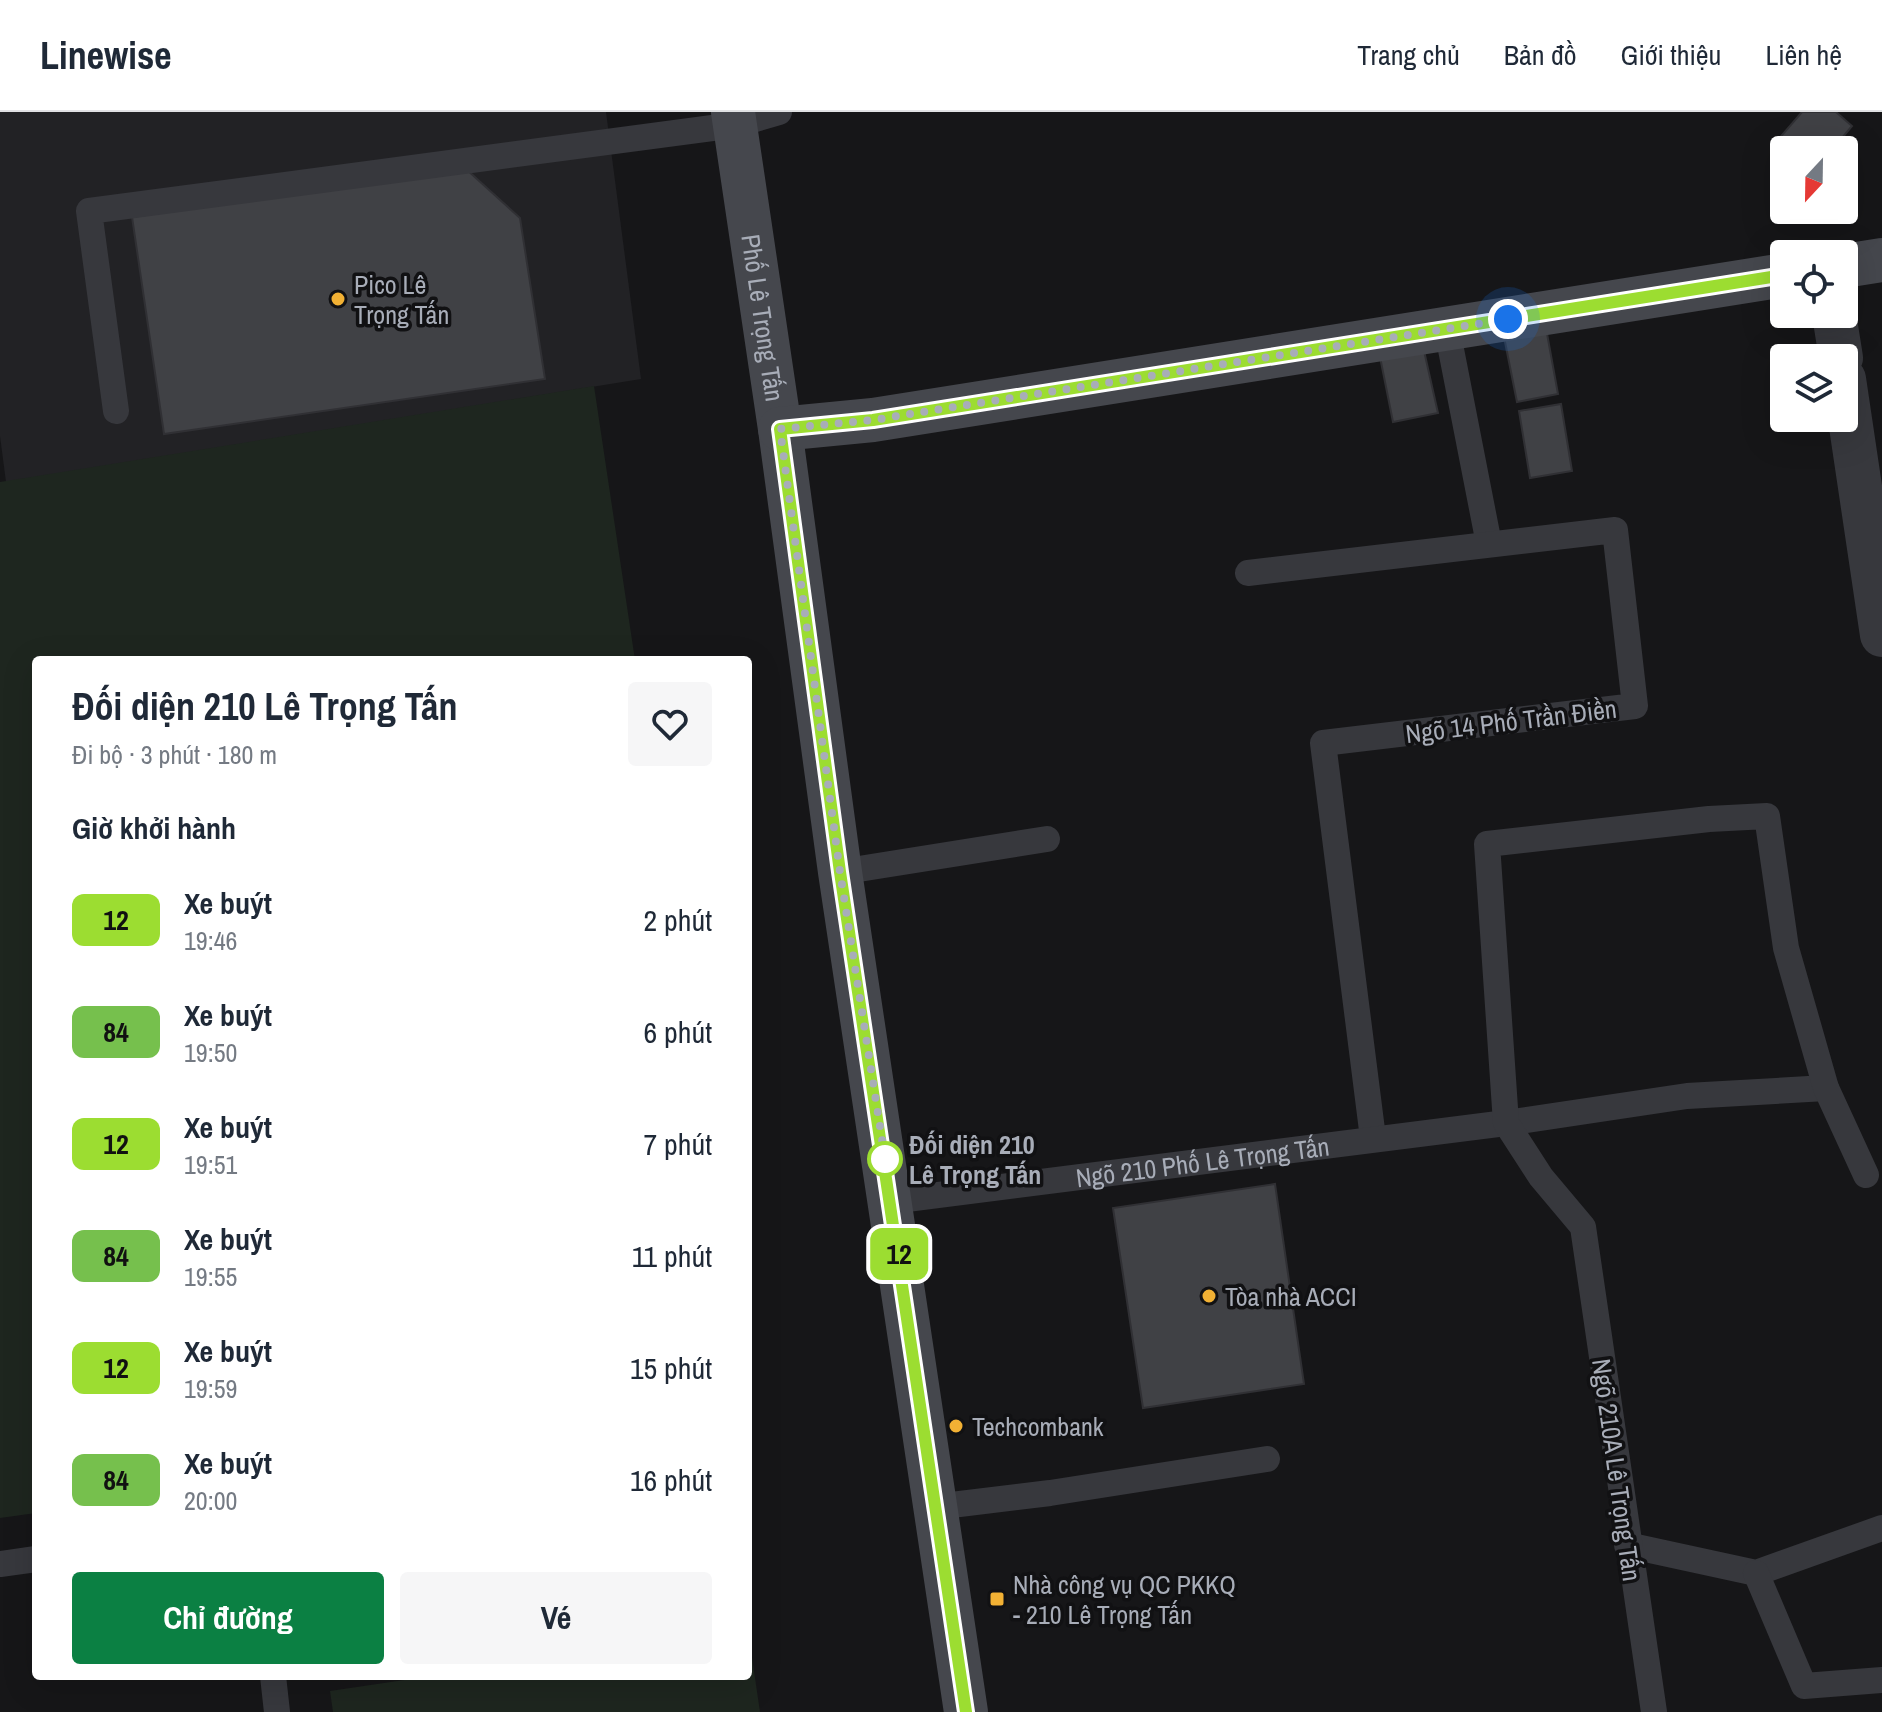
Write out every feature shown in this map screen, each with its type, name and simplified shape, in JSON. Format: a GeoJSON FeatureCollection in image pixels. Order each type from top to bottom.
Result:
{"type":"FeatureCollection","features":[{"type":"Feature","properties":{"kind":"main road","name":"Phố Lê Trọng Tấn"},"geometry":{"type":"LineString","coordinates":[[734,119],[840,872],[966,1712]]}},
{"type":"Feature","properties":{"kind":"main road"},"geometry":{"type":"LineString","coordinates":[[1858,264],[1882,260]]}},
{"type":"Feature","properties":{"kind":"main road"},"geometry":{"type":"LineString","coordinates":[[780,429],[873,420],[1770,277]]}},
{"type":"Feature","properties":{"kind":"street"},"geometry":{"type":"LineString","coordinates":[[1852,432],[1882,635]]}},
{"type":"Feature","properties":{"kind":"lane"},"geometry":{"type":"LineString","coordinates":[[116,411],[89,211],[779,112]]}},
{"type":"Feature","properties":{"kind":"lane"},"geometry":{"type":"LineString","coordinates":[[1447,329],[1489,544]]}},
{"type":"Feature","properties":{"kind":"lane","name":"Ngõ 14 Phố Trần Điền"},"geometry":{"type":"LineString","coordinates":[[1248,573],[1615,530],[1635,706],[1323,743],[1373,1138]]}},
{"type":"Feature","properties":{"kind":"lane"},"geometry":{"type":"LineString","coordinates":[[1506,1123],[1487,844],[1709,819],[1767,816],[1786,948],[1826,1088],[1866,1175]]}},
{"type":"Feature","properties":{"kind":"lane"},"geometry":{"type":"LineString","coordinates":[[840,872],[1047,839]]}},
{"type":"Feature","properties":{"kind":"lane","name":"Ngõ 210 Phố Lê Trọng Tấn"},"geometry":{"type":"LineString","coordinates":[[891,1201],[1506,1123],[1687,1096],[1826,1088]]}},
{"type":"Feature","properties":{"kind":"lane","name":"Ngõ 210A Lê Trọng Tấn"},"geometry":{"type":"LineString","coordinates":[[1506,1123],[1541,1177],[1583,1227],[1627,1545],[1654,1712]]}},
{"type":"Feature","properties":{"kind":"lane"},"geometry":{"type":"LineString","coordinates":[[935,1507],[1050,1493],[1267,1459]]}},
{"type":"Feature","properties":{"kind":"lane"},"geometry":{"type":"LineString","coordinates":[[1627,1545],[1756,1573],[1882,1528]]}},
{"type":"Feature","properties":{"kind":"lane"},"geometry":{"type":"LineString","coordinates":[[0,1564],[32,1560]]}},
{"type":"Feature","properties":{"kind":"lane"},"geometry":{"type":"LineString","coordinates":[[1756,1573],[1804,1686],[1882,1680]]}},
{"type":"Feature","properties":{"kind":"lane"},"geometry":{"type":"LineString","coordinates":[[273,1680],[277,1712]]}},
{"type":"Feature","properties":{"kind":"shaded area"},"geometry":{"type":"Polygon","coordinates":[[[0,112],[606,112],[641,379],[6,482],[0,436],[0,112]]]}},
{"type":"Feature","properties":{"kind":"shaded area"},"geometry":{"type":"Polygon","coordinates":[[[594,386],[634,656],[32,656],[32,1514],[0,1518],[0,482],[594,386]]]}},
{"type":"Feature","properties":{"kind":"shaded area"},"geometry":{"type":"Polygon","coordinates":[[[752,1657],[760,1712],[333,1712],[330,1691],[404,1680],[752,1680],[752,1657]]]}},
{"type":"Feature","properties":{"kind":"building"},"geometry":{"type":"Polygon","coordinates":[[[1802,112],[1836,112],[1852,126],[1844,136],[1781,136],[1802,112]]]}},
{"type":"Feature","properties":{"kind":"building","name":"Pico Lê Trọng Tấn"},"geometry":{"type":"Polygon","coordinates":[[[466,169],[520,218],[545,379],[164,434],[132,217],[466,169]]]}},
{"type":"Feature","properties":{"kind":"building"},"geometry":{"type":"Polygon","coordinates":[[[1546,328],[1558,394],[1517,402],[1504,337],[1546,328]]]}},
{"type":"Feature","properties":{"kind":"building"},"geometry":{"type":"Polygon","coordinates":[[[1420,333],[1438,413],[1393,422],[1377,342],[1420,333]]]}},
{"type":"Feature","properties":{"kind":"building"},"geometry":{"type":"Polygon","coordinates":[[[1561,404],[1572,471],[1530,478],[1519,411],[1561,404]]]}},
{"type":"Feature","properties":{"kind":"building","name":"Tòa nhà ACCI"},"geometry":{"type":"Polygon","coordinates":[[[1275,1184],[1304,1384],[1143,1408],[1113,1208],[1275,1184]]]}},
{"type":"Feature","properties":{"kind":"bus line","name":"12"},"geometry":{"type":"LineString","coordinates":[[966,1712],[840,872],[780,429],[873,420],[1770,277]]}},
{"type":"Feature","properties":{"kind":"place","name":"Pico Lê Trọng Tấn"},"geometry":{"type":"Point","coordinates":[338,299]}},
{"type":"Feature","properties":{"kind":"place","name":"Đối diện 210 Lê Trọng Tấn"},"geometry":{"type":"Point","coordinates":[885,1159]}},
{"type":"Feature","properties":{"kind":"place","name":"Tòa nhà ACCI"},"geometry":{"type":"Point","coordinates":[1209,1296]}},
{"type":"Feature","properties":{"kind":"place","name":"Techcombank"},"geometry":{"type":"Point","coordinates":[956,1426]}},
{"type":"Feature","properties":{"kind":"place","name":"Nhà công vụ QC PKKQ - 210 Lê Trọng Tấn"},"geometry":{"type":"Point","coordinates":[997,1599]}},
{"type":"Feature","properties":{"kind":"route"},"geometry":{"type":"LineString","coordinates":[[885,1159],[887,1171],[840,872],[780,429],[873,420],[1508,319]]}}]}
